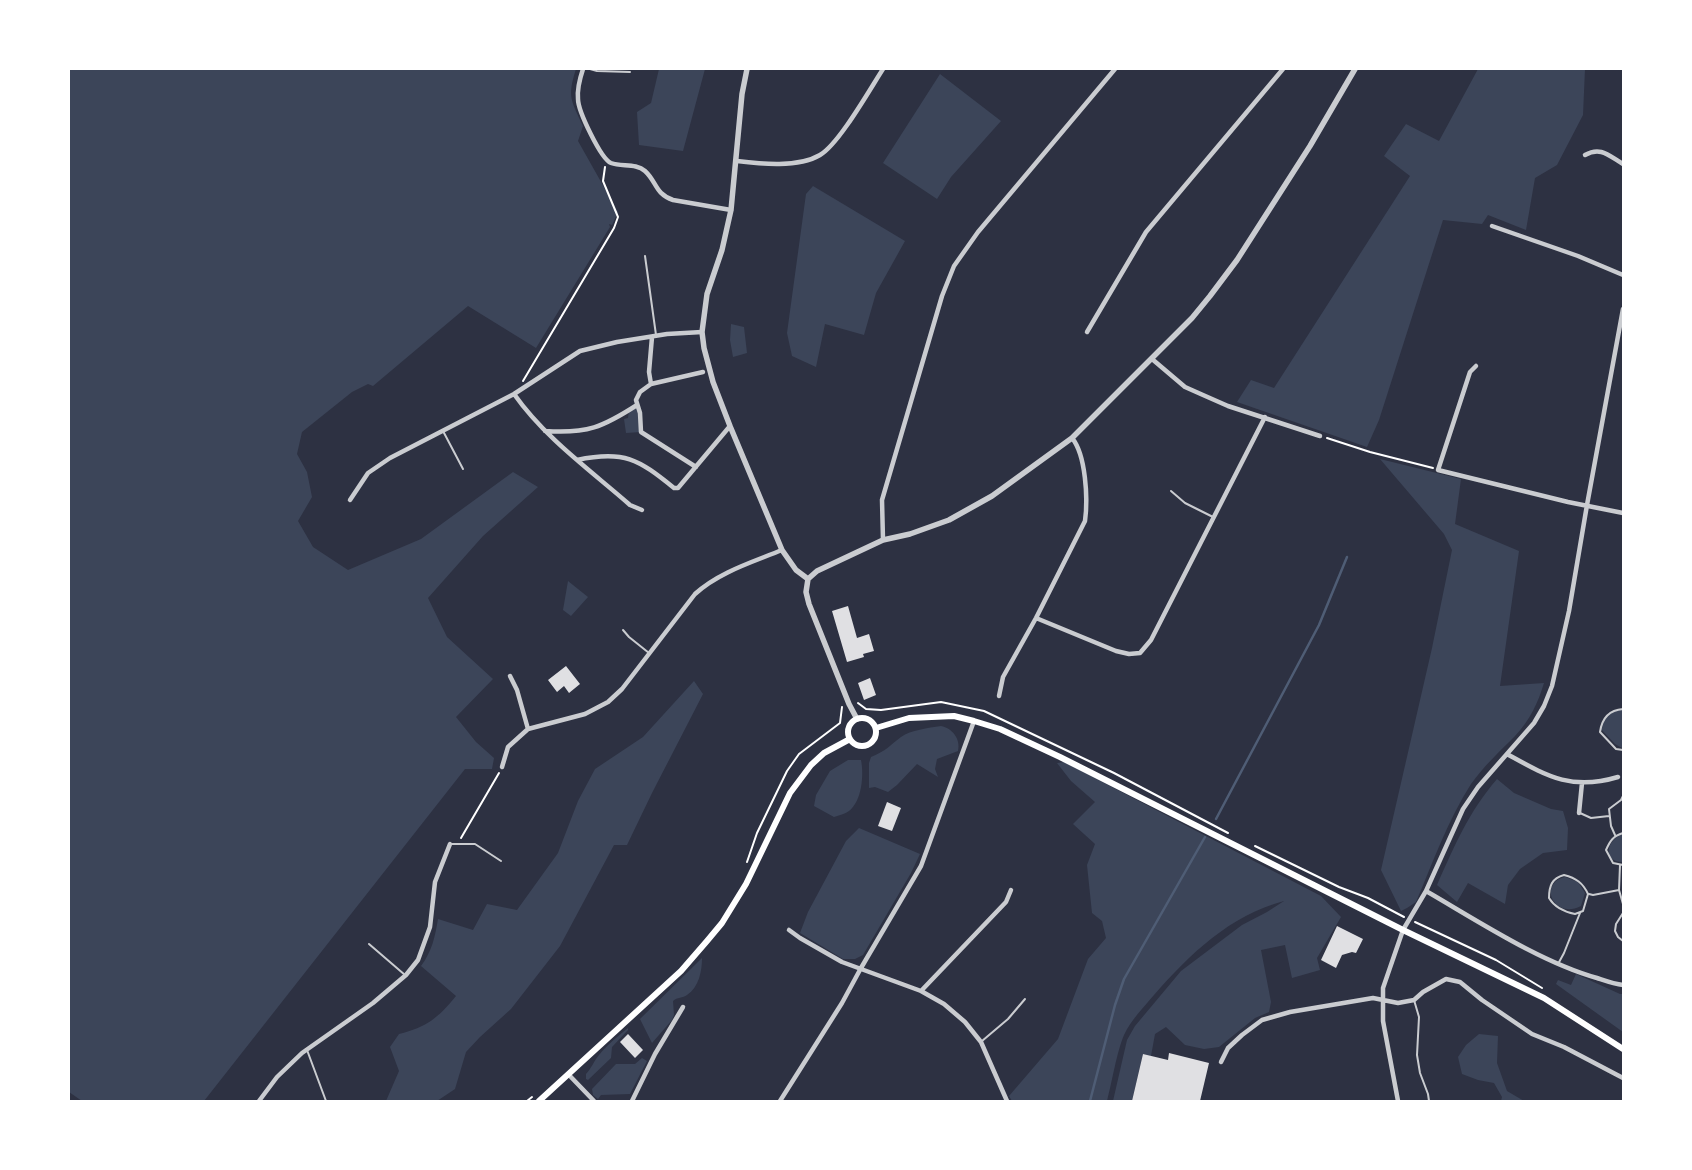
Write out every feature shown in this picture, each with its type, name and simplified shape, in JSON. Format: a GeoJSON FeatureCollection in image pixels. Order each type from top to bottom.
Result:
{"type":"FeatureCollection","features":[{"type":"Feature","properties":{"kind":"main road"},"geometry":{"type":"LineString","coordinates":[[876,728],[909,718],[954,716],[1000,729],[1060,757],[1403,930],[1544,998],[1603,1038],[1623,1049]]}},
{"type":"Feature","properties":{"kind":"main road"},"geometry":{"type":"LineString","coordinates":[[857,719],[869,719],[876,728],[876,736],[867,745],[859,746],[850,739],[848,729],[857,719]]}},
{"type":"Feature","properties":{"kind":"main road"},"geometry":{"type":"LineString","coordinates":[[539,1101],[681,971],[708,941],[722,923],[746,884],[790,793],[811,765],[824,753],[850,739]]}},
{"type":"Feature","properties":{"kind":"main road"},"geometry":{"type":"LineString","coordinates":[[1603,1038],[1623,1055]]}},
{"type":"Feature","properties":{"kind":"street"},"geometry":{"type":"LineString","coordinates":[[582,69],[578,98],[579,106],[594,142],[611,163],[642,169],[665,198],[732,210]]}},
{"type":"Feature","properties":{"kind":"street"},"geometry":{"type":"LineString","coordinates":[[747,69],[742,94],[732,210],[708,294],[702,332],[713,382],[782,550],[796,570],[808,579]]}},
{"type":"Feature","properties":{"kind":"street"},"geometry":{"type":"LineString","coordinates":[[737,161],[783,164],[806,160],[821,154],[840,135],[884,69]]}},
{"type":"Feature","properties":{"kind":"street"},"geometry":{"type":"LineString","coordinates":[[883,540],[882,500],[942,296],[954,266],[978,232],[1115,69]]}},
{"type":"Feature","properties":{"kind":"street"},"geometry":{"type":"LineString","coordinates":[[1087,332],[1146,232],[1283,69]]}},
{"type":"Feature","properties":{"kind":"street"},"geometry":{"type":"LineString","coordinates":[[857,719],[808,604],[806,592],[808,579],[817,571],[883,540],[910,534],[949,520],[992,496],[1072,438],[1192,318],[1236,260],[1310,146],[1355,69]]}},
{"type":"Feature","properties":{"kind":"street"},"geometry":{"type":"LineString","coordinates":[[1585,155],[1596,150],[1623,164]]}},
{"type":"Feature","properties":{"kind":"street"},"geometry":{"type":"LineString","coordinates":[[1492,226],[1578,256],[1623,275]]}},
{"type":"Feature","properties":{"kind":"street"},"geometry":{"type":"LineString","coordinates":[[1398,1101],[1383,1021],[1383,988],[1403,930],[1426,892],[1463,809],[1478,787],[1534,723],[1544,706],[1552,686],[1568,620],[1623,309]]}},
{"type":"Feature","properties":{"kind":"street"},"geometry":{"type":"LineString","coordinates":[[350,500],[368,473],[390,458],[514,394],[580,351],[618,342],[702,332]]}},
{"type":"Feature","properties":{"kind":"street"},"geometry":{"type":"LineString","coordinates":[[651,384],[649,372],[654,337]]}},
{"type":"Feature","properties":{"kind":"street"},"geometry":{"type":"LineString","coordinates":[[1152,358],[1186,387],[1228,406],[1320,436]]}},
{"type":"Feature","properties":{"kind":"street"},"geometry":{"type":"LineString","coordinates":[[1476,366],[1470,372],[1438,470],[1568,502],[1623,513]]}},
{"type":"Feature","properties":{"kind":"street"},"geometry":{"type":"LineString","coordinates":[[696,467],[641,432],[640,413],[637,404],[638,394],[651,384],[703,372]]}},
{"type":"Feature","properties":{"kind":"street"},"geometry":{"type":"LineString","coordinates":[[514,394],[529,415],[545,431],[630,505],[642,510]]}},
{"type":"Feature","properties":{"kind":"street"},"geometry":{"type":"LineString","coordinates":[[545,431],[582,431],[613,420],[637,404]]}},
{"type":"Feature","properties":{"kind":"street"},"geometry":{"type":"LineString","coordinates":[[1036,618],[1116,651],[1130,654],[1140,653],[1151,640],[1265,417]]}},
{"type":"Feature","properties":{"kind":"street"},"geometry":{"type":"LineString","coordinates":[[578,460],[608,455],[636,460],[674,488],[678,488],[730,426]]}},
{"type":"Feature","properties":{"kind":"street"},"geometry":{"type":"LineString","coordinates":[[999,696],[1003,677],[1036,618],[1085,521],[1087,509],[1080,455],[1072,438]]}},
{"type":"Feature","properties":{"kind":"street"},"geometry":{"type":"LineString","coordinates":[[502,767],[508,747],[528,729],[585,714],[608,702],[622,689],[695,594],[705,585],[742,566],[782,550]]}},
{"type":"Feature","properties":{"kind":"street"},"geometry":{"type":"LineString","coordinates":[[510,676],[517,690],[528,729]]}},
{"type":"Feature","properties":{"kind":"street"},"geometry":{"type":"LineString","coordinates":[[780,1101],[842,1003],[921,866],[974,721]]}},
{"type":"Feature","properties":{"kind":"street"},"geometry":{"type":"LineString","coordinates":[[1507,754],[1542,773],[1571,783],[1601,782],[1618,777]]}},
{"type":"Feature","properties":{"kind":"street"},"geometry":{"type":"LineString","coordinates":[[1579,813],[1582,783]]}},
{"type":"Feature","properties":{"kind":"street"},"geometry":{"type":"LineString","coordinates":[[259,1101],[278,1077],[307,1050],[373,1002],[406,975],[418,960],[430,926],[436,882],[450,844]]}},
{"type":"Feature","properties":{"kind":"street"},"geometry":{"type":"LineString","coordinates":[[921,991],[1006,902],[1011,890]]}},
{"type":"Feature","properties":{"kind":"street"},"geometry":{"type":"LineString","coordinates":[[1426,892],[1558,964],[1578,973],[1623,984]]}},
{"type":"Feature","properties":{"kind":"street"},"geometry":{"type":"LineString","coordinates":[[789,930],[842,962],[921,991],[944,1004],[965,1022],[981,1042],[1007,1101]]}},
{"type":"Feature","properties":{"kind":"street"},"geometry":{"type":"LineString","coordinates":[[1221,1062],[1228,1048],[1262,1020],[1317,1007],[1373,998],[1398,1003],[1414,1000],[1423,992],[1446,980],[1460,982],[1482,1000],[1532,1034],[1564,1047],[1623,1078]]}},
{"type":"Feature","properties":{"kind":"street"},"geometry":{"type":"LineString","coordinates":[[632,1101],[655,1054],[683,1007]]}},
{"type":"Feature","properties":{"kind":"street"},"geometry":{"type":"LineString","coordinates":[[569,1075],[594,1101]]}},
{"type":"Feature","properties":{"kind":"lane"},"geometry":{"type":"LineString","coordinates":[[590,69],[630,72]]}},
{"type":"Feature","properties":{"kind":"lane"},"geometry":{"type":"LineString","coordinates":[[645,256],[654,337]]}},
{"type":"Feature","properties":{"kind":"lane"},"geometry":{"type":"LineString","coordinates":[[443,430],[463,468]]}},
{"type":"Feature","properties":{"kind":"lane"},"geometry":{"type":"LineString","coordinates":[[1171,491],[1185,503],[1214,518]]}},
{"type":"Feature","properties":{"kind":"lane"},"geometry":{"type":"LineString","coordinates":[[623,630],[628,637],[650,654]]}},
{"type":"Feature","properties":{"kind":"lane"},"geometry":{"type":"LineString","coordinates":[[1623,709],[1616,710],[1608,715],[1601,723],[1600,732],[1616,749],[1623,750]]}},
{"type":"Feature","properties":{"kind":"lane"},"geometry":{"type":"LineString","coordinates":[[1615,835],[1611,826],[1609,808],[1621,800],[1623,796]]}},
{"type":"Feature","properties":{"kind":"lane"},"geometry":{"type":"LineString","coordinates":[[1579,813],[1591,818],[1609,816]]}},
{"type":"Feature","properties":{"kind":"lane"},"geometry":{"type":"LineString","coordinates":[[1623,833],[1615,835],[1609,842],[1606,850],[1613,862],[1622,865],[1619,890],[1623,904]]}},
{"type":"Feature","properties":{"kind":"lane"},"geometry":{"type":"LineString","coordinates":[[450,844],[475,844],[501,861]]}},
{"type":"Feature","properties":{"kind":"lane"},"geometry":{"type":"LineString","coordinates":[[1558,964],[1580,912],[1586,903],[1588,894],[1585,886],[1575,878],[1564,875],[1556,877],[1551,884],[1549,898],[1557,907],[1565,912],[1576,914],[1580,912]]}},
{"type":"Feature","properties":{"kind":"lane"},"geometry":{"type":"LineString","coordinates":[[1588,894],[1593,895],[1619,890]]}},
{"type":"Feature","properties":{"kind":"lane"},"geometry":{"type":"LineString","coordinates":[[1623,913],[1616,924],[1615,930],[1618,937],[1623,941]]}},
{"type":"Feature","properties":{"kind":"lane"},"geometry":{"type":"LineString","coordinates":[[368,944],[406,975]]}},
{"type":"Feature","properties":{"kind":"lane"},"geometry":{"type":"LineString","coordinates":[[981,1042],[1008,1019],[1025,999]]}},
{"type":"Feature","properties":{"kind":"lane"},"geometry":{"type":"LineString","coordinates":[[1414,1000],[1419,1017],[1417,1056],[1429,1101]]}},
{"type":"Feature","properties":{"kind":"lane"},"geometry":{"type":"LineString","coordinates":[[307,1050],[326,1101]]}},
{"type":"Feature","properties":{"kind":"path"},"geometry":{"type":"LineString","coordinates":[[519,390],[524,377],[614,228],[618,217],[603,181],[606,158]]}},
{"type":"Feature","properties":{"kind":"path"},"geometry":{"type":"LineString","coordinates":[[1320,436],[1370,452],[1438,470]]}},
{"type":"Feature","properties":{"kind":"path"},"geometry":{"type":"LineString","coordinates":[[747,864],[757,833],[787,770],[799,754],[840,723],[842,707]]}},
{"type":"Feature","properties":{"kind":"path"},"geometry":{"type":"LineString","coordinates":[[450,844],[460,840],[464,835],[502,767]]}},
{"type":"Feature","properties":{"kind":"path"},"geometry":{"type":"LineString","coordinates":[[527,1101],[537,1092]]}},
{"type":"Feature","properties":{"kind":"shaded area"},"geometry":{"type":"Polygon","coordinates":[[[69,69],[576,69],[571,92],[573,104],[583,126],[578,141],[618,212],[612,225],[609,224],[610,227],[536,348],[468,306],[373,386],[368,384],[352,392],[302,432],[297,454],[307,472],[312,497],[298,521],[313,547],[348,570],[421,539],[513,472],[538,487],[483,536],[428,598],[447,637],[493,679],[456,717],[476,742],[494,758],[492,769],[465,769],[204,1101],[82,1101],[69,1092],[69,69]]]}},
{"type":"Feature","properties":{"kind":"shaded area"},"geometry":{"type":"Polygon","coordinates":[[[659,69],[705,69],[683,151],[639,145],[637,112],[651,103],[659,69]]]}},
{"type":"Feature","properties":{"kind":"shaded area"},"geometry":{"type":"Polygon","coordinates":[[[1478,69],[1585,69],[1583,115],[1557,165],[1535,178],[1526,230],[1488,215],[1482,224],[1443,220],[1379,420],[1367,447],[1237,402],[1251,380],[1274,388],[1410,176],[1384,156],[1406,124],[1439,141],[1478,69]]]}},
{"type":"Feature","properties":{"kind":"shaded area"},"geometry":{"type":"Polygon","coordinates":[[[940,74],[1001,121],[951,177],[937,199],[883,163],[940,74]]]}},
{"type":"Feature","properties":{"kind":"shaded area"},"geometry":{"type":"Polygon","coordinates":[[[813,186],[905,241],[876,293],[864,335],[825,324],[816,367],[792,356],[787,333],[806,194],[813,186]]]}},
{"type":"Feature","properties":{"kind":"shaded area"},"geometry":{"type":"Polygon","coordinates":[[[731,324],[744,327],[747,353],[733,357],[730,340],[731,324]]]}},
{"type":"Feature","properties":{"kind":"shaded area"},"geometry":{"type":"Polygon","coordinates":[[[637,405],[641,432],[626,433],[624,419],[628,418],[629,410],[637,405]]]}},
{"type":"Feature","properties":{"kind":"shaded area"},"geometry":{"type":"Polygon","coordinates":[[[1380,459],[1461,479],[1455,524],[1519,551],[1500,686],[1544,683],[1536,704],[1525,724],[1471,784],[1448,827],[1416,902],[1401,911],[1381,870],[1432,648],[1452,550],[1444,534],[1380,459]]]}},
{"type":"Feature","properties":{"kind":"shaded area"},"geometry":{"type":"Polygon","coordinates":[[[568,581],[588,597],[571,616],[563,610],[568,581]]]}},
{"type":"Feature","properties":{"kind":"shaded area"},"geometry":{"type":"Polygon","coordinates":[[[694,681],[703,694],[627,845],[614,845],[560,946],[511,1009],[466,1052],[455,1089],[437,1101],[386,1101],[399,1071],[390,1047],[399,1034],[431,1021],[456,996],[421,966],[433,944],[438,919],[473,930],[487,904],[517,910],[558,853],[578,801],[595,769],[643,737],[694,681]]]}},
{"type":"Feature","properties":{"kind":"shaded area"},"geometry":{"type":"Polygon","coordinates":[[[1623,709],[1622,748],[1615,744],[1600,728],[1606,717],[1623,709]]]}},
{"type":"Feature","properties":{"kind":"shaded area"},"geometry":{"type":"Polygon","coordinates":[[[941,726],[949,729],[955,735],[959,747],[958,751],[937,759],[935,769],[938,777],[917,764],[888,792],[875,787],[869,788],[869,763],[871,757],[905,735],[941,726]]]}},
{"type":"Feature","properties":{"kind":"shaded area"},"geometry":{"type":"Polygon","coordinates":[[[848,760],[861,760],[861,787],[853,807],[844,814],[834,817],[814,806],[816,795],[830,771],[848,760]]]}},
{"type":"Feature","properties":{"kind":"shaded area"},"geometry":{"type":"Polygon","coordinates":[[[1064,762],[1321,896],[1341,917],[1317,958],[1320,970],[1292,978],[1285,945],[1261,950],[1271,1002],[1269,1012],[1255,1018],[1219,1047],[1204,1049],[1185,1045],[1166,1027],[1155,1034],[1151,1056],[1143,1054],[1132,1101],[1113,1101],[1127,1040],[1135,1026],[1181,971],[1242,925],[1284,901],[1264,907],[1228,926],[1196,951],[1154,995],[1134,1019],[1124,1035],[1107,1101],[1012,1101],[1009,1096],[1058,1039],[1088,959],[1106,938],[1102,921],[1092,913],[1087,865],[1095,844],[1073,824],[1095,802],[1071,781],[1057,763],[1064,762]]]}},
{"type":"Feature","properties":{"kind":"shaded area"},"geometry":{"type":"Polygon","coordinates":[[[1497,779],[1514,793],[1551,809],[1563,811],[1568,828],[1567,850],[1543,853],[1520,869],[1508,885],[1505,904],[1468,883],[1457,902],[1437,885],[1470,817],[1497,779]]]}},
{"type":"Feature","properties":{"kind":"shaded area"},"geometry":{"type":"Polygon","coordinates":[[[859,828],[920,854],[911,873],[863,955],[855,959],[843,959],[800,933],[808,912],[846,841],[859,828]]]}},
{"type":"Feature","properties":{"kind":"shaded area"},"geometry":{"type":"Polygon","coordinates":[[[1623,834],[1623,862],[1611,858],[1609,850],[1613,840],[1623,834]]]}},
{"type":"Feature","properties":{"kind":"shaded area"},"geometry":{"type":"Polygon","coordinates":[[[1565,877],[1578,882],[1585,893],[1581,906],[1571,909],[1563,908],[1552,899],[1552,886],[1565,877]]]}},
{"type":"Feature","properties":{"kind":"shaded area"},"geometry":{"type":"Polygon","coordinates":[[[702,958],[697,983],[687,995],[673,1001],[674,1015],[672,1020],[652,1043],[640,1019],[702,958]]]}},
{"type":"Feature","properties":{"kind":"shaded area"},"geometry":{"type":"Polygon","coordinates":[[[1576,974],[1623,994],[1623,1032],[1556,984],[1558,980],[1571,985],[1576,974]]]}},
{"type":"Feature","properties":{"kind":"shaded area"},"geometry":{"type":"Polygon","coordinates":[[[628,1028],[612,1047],[611,1058],[588,1080],[586,1079],[586,1074],[599,1055],[628,1028]]]}},
{"type":"Feature","properties":{"kind":"shaded area"},"geometry":{"type":"Polygon","coordinates":[[[1479,1034],[1498,1036],[1497,1063],[1507,1091],[1524,1101],[1501,1101],[1502,1097],[1494,1083],[1462,1074],[1458,1057],[1466,1045],[1479,1034]]]}},
{"type":"Feature","properties":{"kind":"shaded area"},"geometry":{"type":"Polygon","coordinates":[[[642,1058],[647,1061],[630,1094],[601,1095],[598,1099],[593,1095],[592,1089],[616,1064],[635,1064],[642,1058]]]}},
{"type":"Feature","properties":{"kind":"building"},"geometry":{"type":"Polygon","coordinates":[[[848,606],[857,638],[869,634],[874,651],[863,654],[864,657],[847,662],[832,611],[848,606]]]}},
{"type":"Feature","properties":{"kind":"building"},"geometry":{"type":"Polygon","coordinates":[[[566,666],[580,684],[569,693],[564,686],[557,692],[548,680],[566,666]]]}},
{"type":"Feature","properties":{"kind":"building"},"geometry":{"type":"Polygon","coordinates":[[[870,678],[876,695],[864,700],[858,683],[870,678]]]}},
{"type":"Feature","properties":{"kind":"building"},"geometry":{"type":"Polygon","coordinates":[[[887,802],[901,808],[892,831],[878,826],[887,802]]]}},
{"type":"Feature","properties":{"kind":"building"},"geometry":{"type":"Polygon","coordinates":[[[1337,926],[1363,939],[1356,953],[1352,952],[1342,955],[1336,968],[1321,960],[1337,926]]]}},
{"type":"Feature","properties":{"kind":"building"},"geometry":{"type":"Polygon","coordinates":[[[628,1034],[643,1050],[635,1058],[620,1042],[628,1034]]]}},
{"type":"Feature","properties":{"kind":"building"},"geometry":{"type":"Polygon","coordinates":[[[1169,1053],[1209,1063],[1200,1101],[1132,1101],[1143,1054],[1168,1060],[1169,1053]]]}},
{"type":"Feature","properties":{"kind":"waterway"},"geometry":{"type":"LineString","coordinates":[[1216,819],[1319,625],[1347,557]]}},
{"type":"Feature","properties":{"kind":"waterway"},"geometry":{"type":"LineString","coordinates":[[1090,1101],[1115,1005],[1124,979],[1205,837]]}}]}
